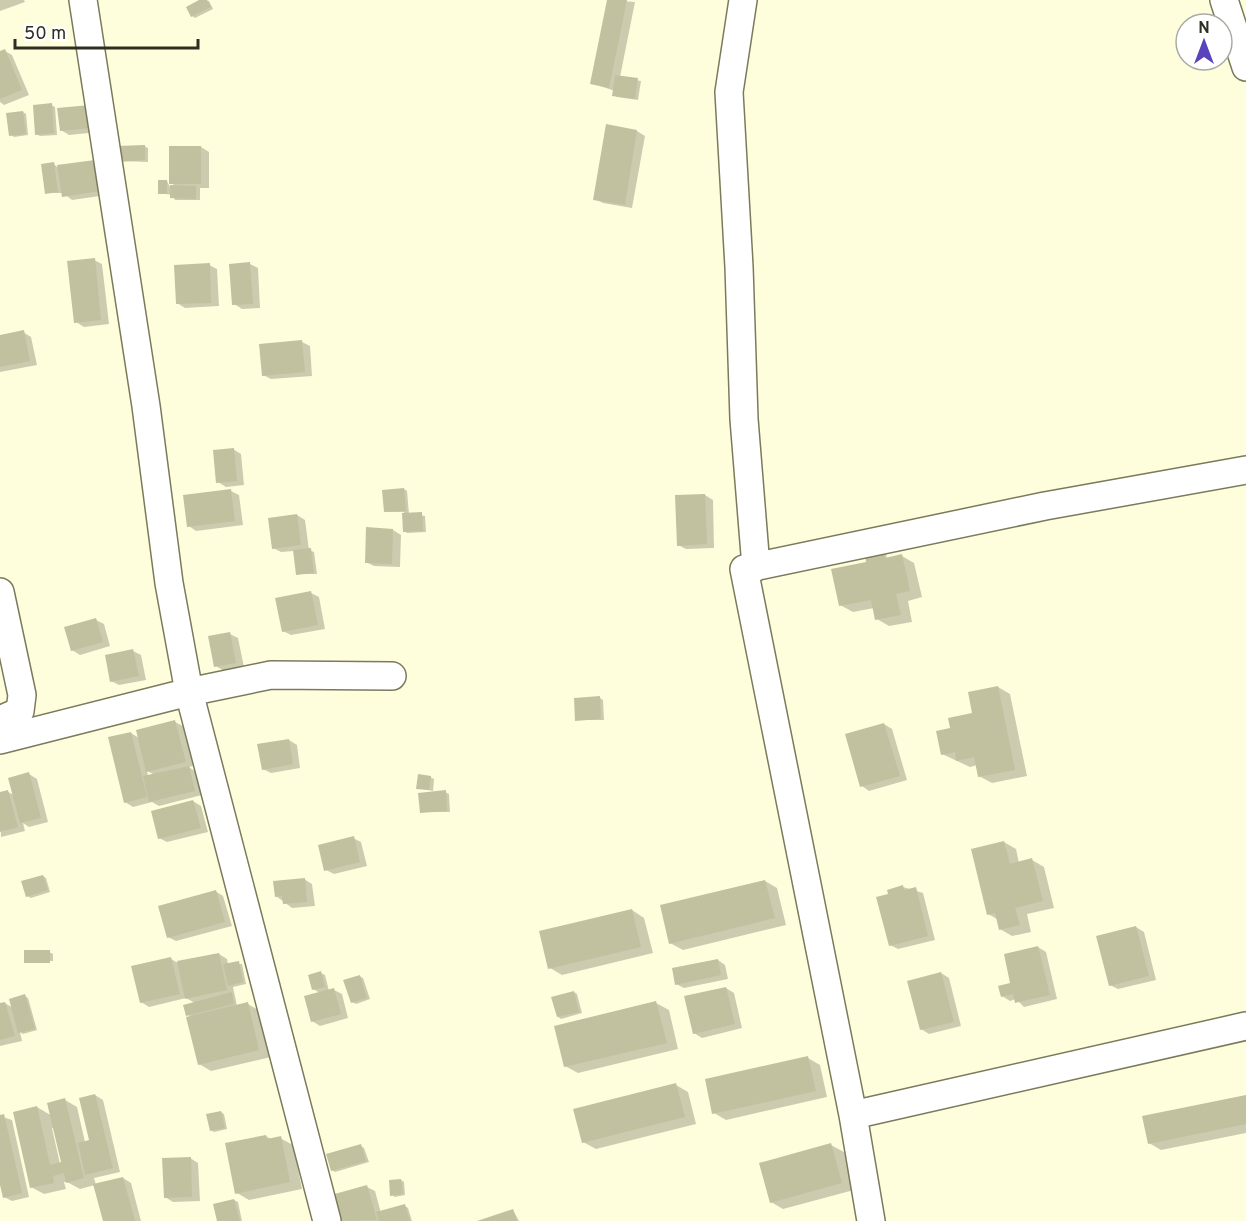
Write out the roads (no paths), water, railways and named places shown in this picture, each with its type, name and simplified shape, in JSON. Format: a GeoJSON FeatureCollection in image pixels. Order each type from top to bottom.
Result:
{"type":"FeatureCollection","features":[{"type":"Feature","properties":{"kind":"street"},"geometry":{"type":"LineString","coordinates":[[83,0],[146,406],[169,583],[189,692],[327,1221]]}},
{"type":"Feature","properties":{"kind":"street"},"geometry":{"type":"LineString","coordinates":[[743,0],[729,92],[740,267],[744,419],[756,567]]}},
{"type":"Feature","properties":{"kind":"street"},"geometry":{"type":"LineString","coordinates":[[1224,0],[1246,67]]}},
{"type":"Feature","properties":{"kind":"street"},"geometry":{"type":"LineString","coordinates":[[871,1221],[853,1115],[744,569],[1045,506],[1246,470]]}},
{"type":"Feature","properties":{"kind":"street"},"geometry":{"type":"LineString","coordinates":[[0,592],[22,694],[20,711],[0,720]]}},
{"type":"Feature","properties":{"kind":"street"},"geometry":{"type":"LineString","coordinates":[[0,740],[189,692],[271,675],[392,676]]}},
{"type":"Feature","properties":{"kind":"street"},"geometry":{"type":"LineString","coordinates":[[853,1115],[1246,1026]]}}]}
